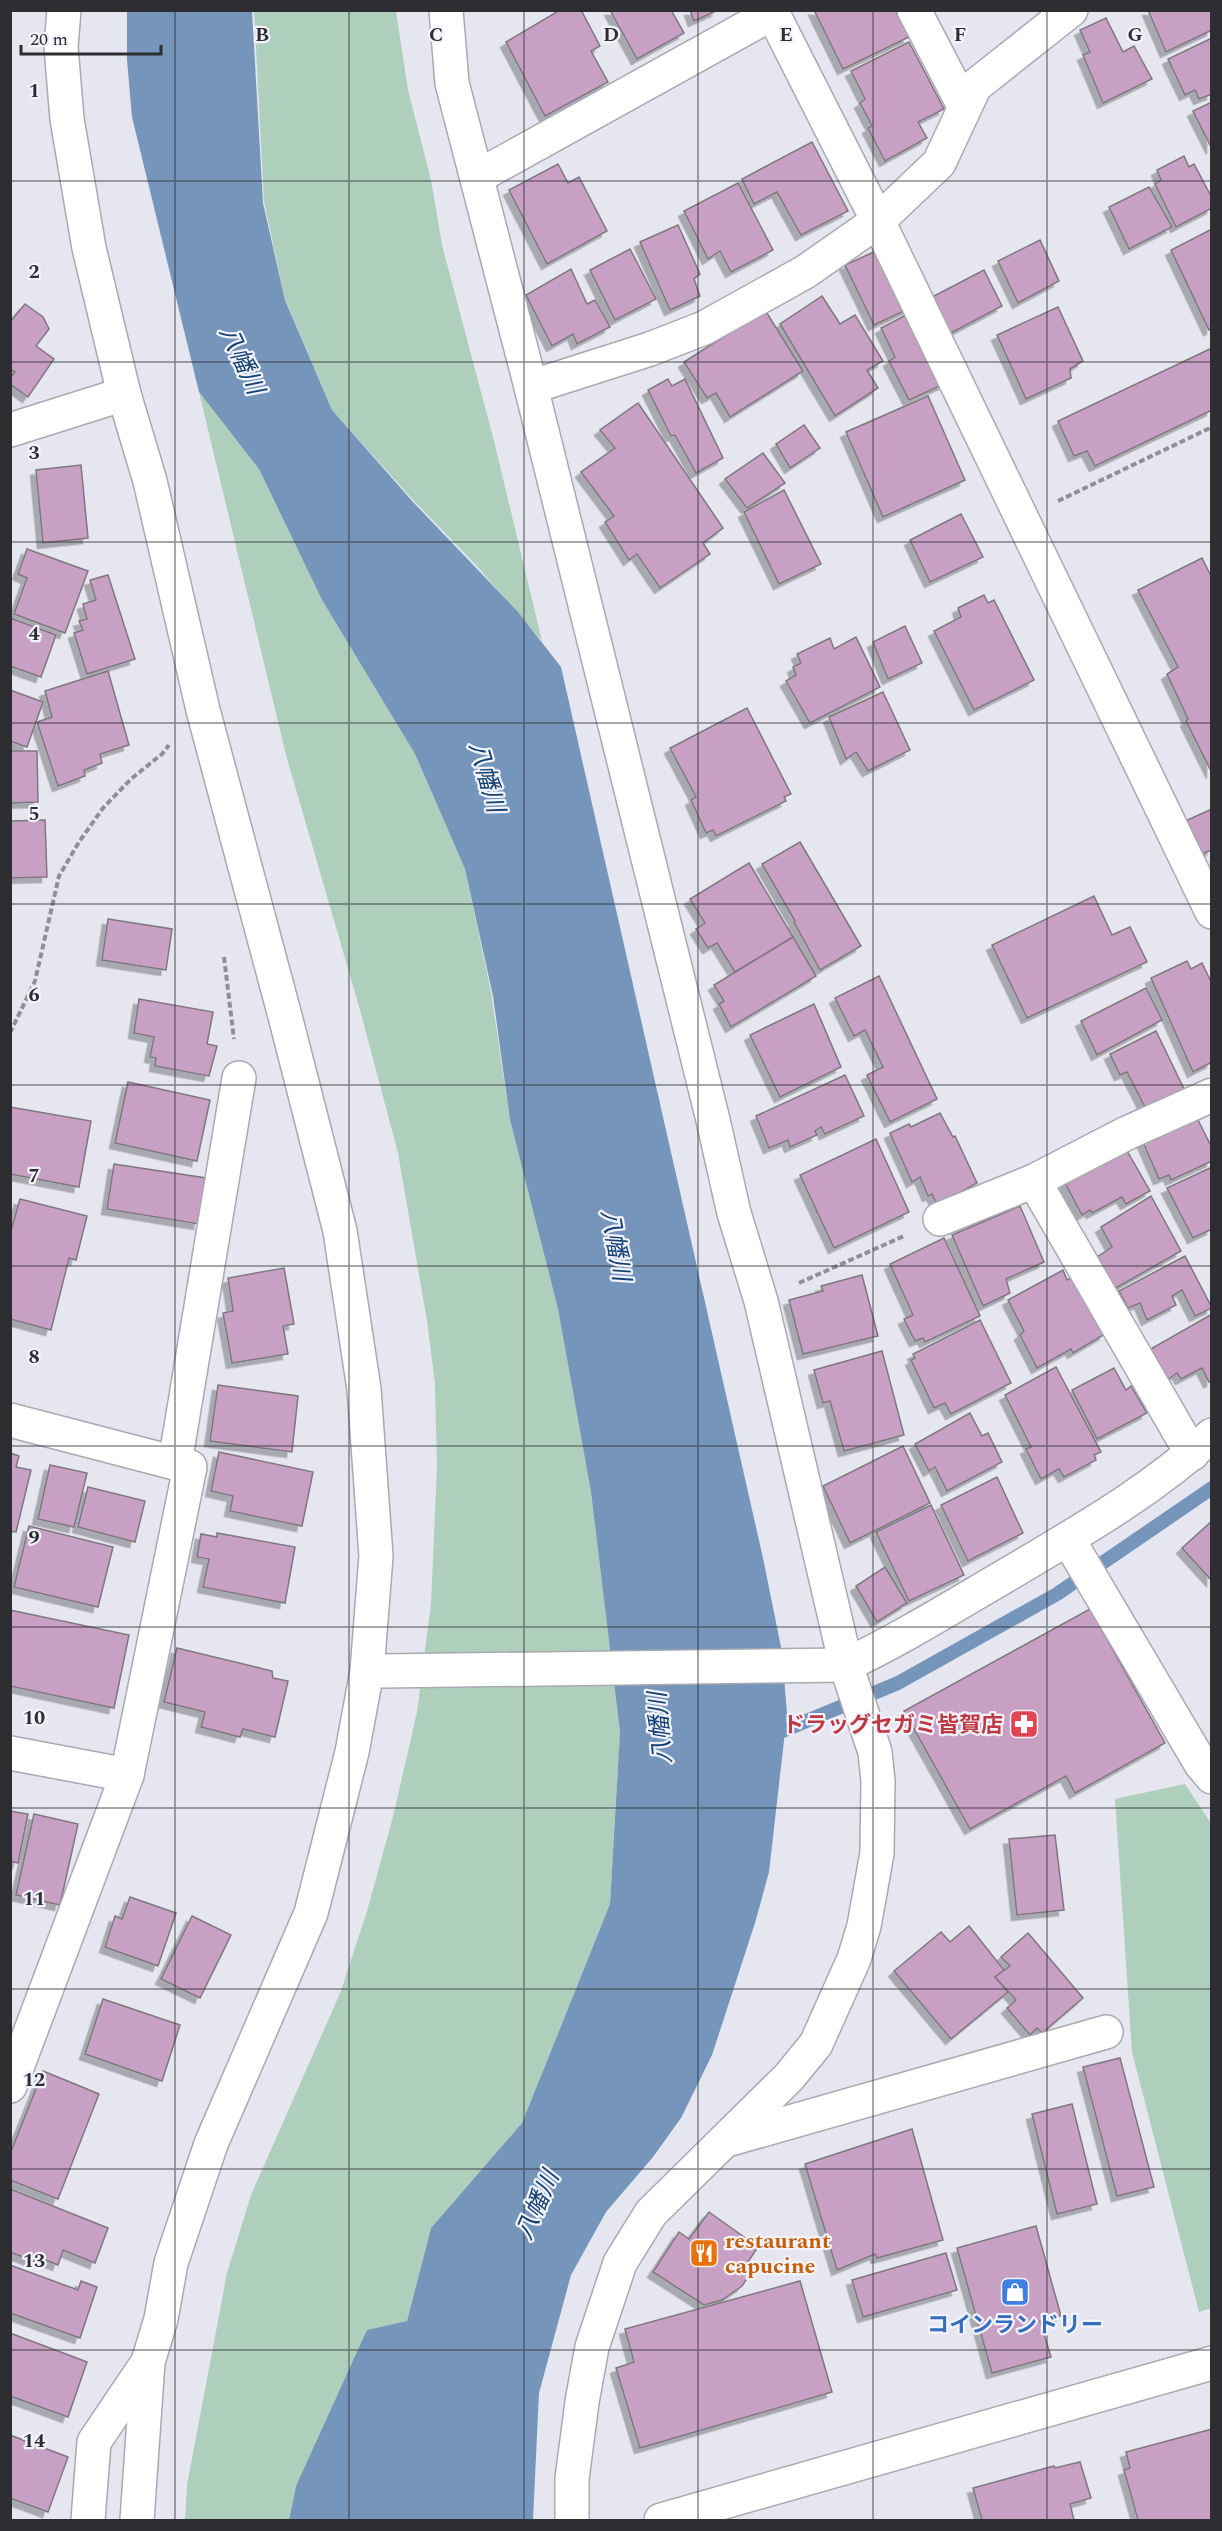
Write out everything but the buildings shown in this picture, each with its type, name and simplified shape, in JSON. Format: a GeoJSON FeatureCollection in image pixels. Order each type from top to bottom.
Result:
{"type":"FeatureCollection","features":[{"type":"Feature","properties":{"kind":"street"},"geometry":{"type":"LineString","coordinates":[[64,10],[61,47],[67,119],[89,248],[124,394],[150,480],[203,710],[340,1232],[364,1389],[376,1556],[375,1671],[311,1913],[211,2144],[171,2263],[160,2319],[148,2362],[137,2520]]}},
{"type":"Feature","properties":{"kind":"street"},"geometry":{"type":"LineString","coordinates":[[446,10],[452,83],[531,387],[734,1213],[761,1301],[850,1676],[875,1752],[878,1781],[877,1853],[864,1926],[854,1959],[816,2044],[789,2077],[651,2213],[620,2263],[592,2347],[572,2480],[572,2520]]}},
{"type":"Feature","properties":{"kind":"street"},"geometry":{"type":"LineString","coordinates":[[914,10],[964,106]]}},
{"type":"Feature","properties":{"kind":"street"},"geometry":{"type":"LineString","coordinates":[[531,387],[650,349],[704,328],[804,272],[878,221],[939,163],[975,86],[1071,10]]}},
{"type":"Feature","properties":{"kind":"street"},"geometry":{"type":"LineString","coordinates":[[477,177],[772,12],[878,221],[1212,912]]}},
{"type":"Feature","properties":{"kind":"street"},"geometry":{"type":"LineString","coordinates":[[10,430],[124,394]]}},
{"type":"Feature","properties":{"kind":"street"},"geometry":{"type":"LineString","coordinates":[[175,1464],[239,1078]]}},
{"type":"Feature","properties":{"kind":"street"},"geometry":{"type":"LineString","coordinates":[[940,1219],[1034,1181],[1127,1133],[1212,1095]]}},
{"type":"Feature","properties":{"kind":"street"},"geometry":{"type":"LineString","coordinates":[[375,1671],[850,1676],[891,1643],[1073,1548],[1105,1517],[1202,1444],[1034,1181]]}},
{"type":"Feature","properties":{"kind":"street"},"geometry":{"type":"LineString","coordinates":[[10,1420],[190,1467],[127,1776],[10,2086]]}},
{"type":"Feature","properties":{"kind":"street"},"geometry":{"type":"LineString","coordinates":[[1073,1548],[1201,1764],[1212,1777]]}},
{"type":"Feature","properties":{"kind":"street"},"geometry":{"type":"LineString","coordinates":[[10,1753],[127,1776]]}},
{"type":"Feature","properties":{"kind":"street"},"geometry":{"type":"LineString","coordinates":[[723,2141],[1106,2032]]}},
{"type":"Feature","properties":{"kind":"street"},"geometry":{"type":"LineString","coordinates":[[88,2520],[94,2442],[148,2362]]}},
{"type":"Feature","properties":{"kind":"street"},"geometry":{"type":"LineString","coordinates":[[661,2520],[1212,2363]]}},
{"type":"Feature","properties":{"kind":"path"},"geometry":{"type":"LineString","coordinates":[[1022,518],[1212,427]]}},
{"type":"Feature","properties":{"kind":"path"},"geometry":{"type":"LineString","coordinates":[[10,1033],[35,981],[58,876],[78,842],[103,808],[131,778],[162,754],[171,742]]}},
{"type":"Feature","properties":{"kind":"path"},"geometry":{"type":"LineString","coordinates":[[761,1301],[940,1219]]}},
{"type":"Feature","properties":{"kind":"green space"},"geometry":{"type":"Polygon","coordinates":[[[254,11],[396,11],[408,90],[431,180],[442,245],[494,441],[542,641],[476,565],[414,501],[332,410],[285,299],[264,202],[254,11]]]}},
{"type":"Feature","properties":{"kind":"green space"},"geometry":{"type":"Polygon","coordinates":[[[199,392],[259,469],[322,600],[415,754],[465,869],[491,992],[510,1120],[558,1309],[591,1492],[620,1732],[610,1904],[522,2123],[431,2228],[407,2321],[296,2486],[289,2520],[185,2520],[187,2485],[227,2273],[251,2195],[341,1991],[367,1911],[393,1817],[417,1712],[431,1604],[437,1467],[435,1384],[427,1321],[398,1153],[360,1010],[286,755],[199,392]]]}},
{"type":"Feature","properties":{"kind":"green space"},"geometry":{"type":"Polygon","coordinates":[[[1185,1784],[1212,1825],[1212,2308],[1199,2312],[1132,2052],[1115,1799],[1185,1784]]]}},
{"type":"Feature","properties":{"kind":"water","name":"八幡川"},"geometry":{"type":"Polygon","coordinates":[[[127,11],[252,11],[263,203],[285,300],[332,410],[413,502],[518,612],[561,667],[763,1558],[782,1652],[787,1714],[769,1872],[755,1923],[712,2055],[681,2118],[653,2157],[606,2212],[571,2275],[539,2393],[533,2520],[289,2520],[296,2486],[367,2330],[407,2321],[431,2228],[522,2123],[610,1904],[620,1732],[591,1492],[558,1309],[510,1120],[493,996],[465,869],[415,754],[322,600],[259,469],[199,392],[132,117],[127,60],[127,11]]]}},
{"type":"Feature","properties":{"kind":"waterway"},"geometry":{"type":"LineString","coordinates":[[768,1737],[898,1683],[1057,1594],[1212,1488]]}},
{"type":"Feature","properties":{"kind":"place","name":"ドラッグセガミ皆賀店"},"geometry":{"type":"Point","coordinates":[1024,1724]}},
{"type":"Feature","properties":{"kind":"place","name":"restaurant capucine"},"geometry":{"type":"Point","coordinates":[704,2253]}},
{"type":"Feature","properties":{"kind":"place","name":"コインランドリー"},"geometry":{"type":"Point","coordinates":[1015,2292]}}]}
